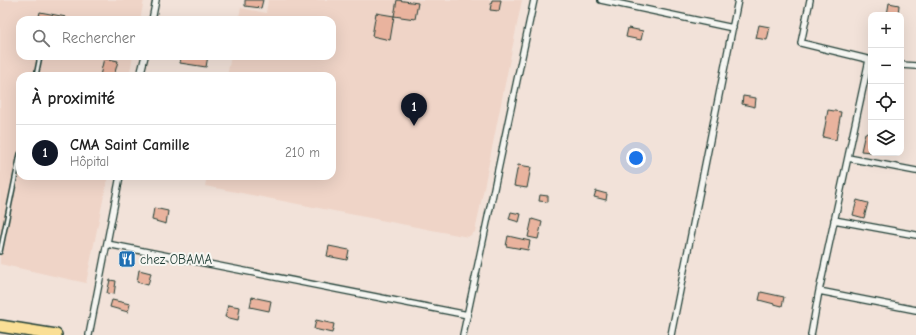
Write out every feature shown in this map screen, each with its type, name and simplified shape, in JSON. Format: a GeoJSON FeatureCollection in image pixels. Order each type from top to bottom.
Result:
{"type":"FeatureCollection","features":[{"type":"Feature","properties":{"kind":"highway"},"geometry":{"type":"LineString","coordinates":[[0,326],[56,335]]}},
{"type":"Feature","properties":{"kind":"street"},"geometry":{"type":"LineString","coordinates":[[153,16],[156,0]]}},
{"type":"Feature","properties":{"kind":"street"},"geometry":{"type":"LineString","coordinates":[[463,335],[534,0]]}},
{"type":"Feature","properties":{"kind":"street"},"geometry":{"type":"LineString","coordinates":[[601,0],[733,28]]}},
{"type":"Feature","properties":{"kind":"street"},"geometry":{"type":"LineString","coordinates":[[671,335],[738,0]]}},
{"type":"Feature","properties":{"kind":"street"},"geometry":{"type":"LineString","coordinates":[[810,0],[801,43],[868,60]]}},
{"type":"Feature","properties":{"kind":"street"},"geometry":{"type":"LineString","coordinates":[[141,72],[143,60]]}},
{"type":"Feature","properties":{"kind":"street"},"geometry":{"type":"LineString","coordinates":[[904,65],[916,66]]}},
{"type":"Feature","properties":{"kind":"street"},"geometry":{"type":"LineString","coordinates":[[811,335],[834,220],[868,69]]}},
{"type":"Feature","properties":{"kind":"street"},"geometry":{"type":"LineString","coordinates":[[848,158],[916,171]]}},
{"type":"Feature","properties":{"kind":"street"},"geometry":{"type":"LineString","coordinates":[[89,335],[119,180]]}},
{"type":"Feature","properties":{"kind":"street"},"geometry":{"type":"LineString","coordinates":[[834,220],[916,235]]}},
{"type":"Feature","properties":{"kind":"street"},"geometry":{"type":"LineString","coordinates":[[107,244],[468,315]]}},
{"type":"Feature","properties":{"kind":"street"},"geometry":{"type":"LineString","coordinates":[[819,291],[916,310]]}},
{"type":"Feature","properties":{"kind":"lane"},"geometry":{"type":"LineString","coordinates":[[37,72],[39,60]]}},
{"type":"Feature","properties":{"kind":"lane"},"geometry":{"type":"LineString","coordinates":[[0,252],[16,174]]}},
{"type":"Feature","properties":{"kind":"lane"},"geometry":{"type":"LineString","coordinates":[[0,318],[0,326]]}},
{"type":"Feature","properties":{"kind":"shaded area"},"geometry":{"type":"Polygon","coordinates":[[[0,0],[144,0],[141,16],[16,16],[16,60],[132,60],[130,72],[16,72],[16,180],[107,180],[86,283],[0,264],[0,0]]]}},
{"type":"Feature","properties":{"kind":"shaded area"},"geometry":{"type":"Polygon","coordinates":[[[268,0],[522,0],[475,232],[468,237],[205,186],[206,180],[336,180],[336,72],[228,72],[230,60],[336,60],[336,16],[239,16],[241,8],[266,13],[268,0]]]}},
{"type":"Feature","properties":{"kind":"building"},"geometry":{"type":"Polygon","coordinates":[[[245,0],[263,0],[261,8],[245,6],[245,0]]]}},
{"type":"Feature","properties":{"kind":"building"},"geometry":{"type":"Polygon","coordinates":[[[397,0],[418,3],[415,19],[394,16],[397,0]]]}},
{"type":"Feature","properties":{"kind":"building"},"geometry":{"type":"Polygon","coordinates":[[[492,0],[501,0],[499,11],[490,10],[492,0]]]}},
{"type":"Feature","properties":{"kind":"building"},"geometry":{"type":"Polygon","coordinates":[[[889,3],[899,5],[898,12],[888,12],[889,3]]]}},
{"type":"Feature","properties":{"kind":"building"},"geometry":{"type":"Polygon","coordinates":[[[40,12],[61,16],[39,16],[40,12]]]}},
{"type":"Feature","properties":{"kind":"building"},"geometry":{"type":"Polygon","coordinates":[[[376,13],[394,16],[390,40],[372,36],[376,13]]]}},
{"type":"Feature","properties":{"kind":"building"},"geometry":{"type":"Polygon","coordinates":[[[759,25],[770,27],[767,40],[756,38],[759,25]]]}},
{"type":"Feature","properties":{"kind":"building"},"geometry":{"type":"Polygon","coordinates":[[[628,28],[643,31],[641,40],[626,37],[628,28]]]}},
{"type":"Feature","properties":{"kind":"building"},"geometry":{"type":"Polygon","coordinates":[[[104,60],[118,61],[115,72],[101,72],[104,60]]]}},
{"type":"Feature","properties":{"kind":"building"},"geometry":{"type":"Polygon","coordinates":[[[180,60],[207,60],[206,67],[180,63],[180,60]]]}},
{"type":"Feature","properties":{"kind":"building"},"geometry":{"type":"Polygon","coordinates":[[[743,96],[756,98],[755,107],[742,104],[743,96]]]}},
{"type":"Feature","properties":{"kind":"building"},"geometry":{"type":"Polygon","coordinates":[[[828,110],[841,112],[836,140],[823,137],[828,110]]]}},
{"type":"Feature","properties":{"kind":"building"},"geometry":{"type":"Polygon","coordinates":[[[865,133],[868,134],[868,152],[861,151],[865,133]]]}},
{"type":"Feature","properties":{"kind":"building"},"geometry":{"type":"Polygon","coordinates":[[[518,165],[531,167],[527,188],[514,186],[518,165]]]}},
{"type":"Feature","properties":{"kind":"building"},"geometry":{"type":"Polygon","coordinates":[[[596,191],[607,194],[606,200],[594,197],[596,191]]]}},
{"type":"Feature","properties":{"kind":"building"},"geometry":{"type":"Polygon","coordinates":[[[540,195],[548,196],[548,202],[539,201],[540,195]]]}},
{"type":"Feature","properties":{"kind":"building"},"geometry":{"type":"Polygon","coordinates":[[[857,200],[868,203],[864,218],[853,215],[857,200]]]}},
{"type":"Feature","properties":{"kind":"building"},"geometry":{"type":"Polygon","coordinates":[[[154,208],[168,211],[166,224],[152,220],[154,208]]]}},
{"type":"Feature","properties":{"kind":"building"},"geometry":{"type":"Polygon","coordinates":[[[511,212],[521,214],[519,222],[509,219],[511,212]]]}},
{"type":"Feature","properties":{"kind":"building"},"geometry":{"type":"Polygon","coordinates":[[[532,219],[542,222],[538,239],[528,237],[532,219]]]}},
{"type":"Feature","properties":{"kind":"building"},"geometry":{"type":"Polygon","coordinates":[[[508,236],[530,241],[528,250],[506,246],[508,236]]]}},
{"type":"Feature","properties":{"kind":"building"},"geometry":{"type":"Polygon","coordinates":[[[329,246],[349,250],[347,260],[327,256],[329,246]]]}},
{"type":"Feature","properties":{"kind":"building"},"geometry":{"type":"Polygon","coordinates":[[[139,270],[151,273],[148,285],[137,282],[139,270]]]}},
{"type":"Feature","properties":{"kind":"building"},"geometry":{"type":"Polygon","coordinates":[[[110,280],[116,281],[114,294],[107,293],[110,280]]]}},
{"type":"Feature","properties":{"kind":"building"},"geometry":{"type":"Polygon","coordinates":[[[761,292],[784,297],[782,306],[759,300],[761,292]]]}},
{"type":"Feature","properties":{"kind":"building"},"geometry":{"type":"Polygon","coordinates":[[[252,297],[271,301],[269,311],[250,307],[252,297]]]}},
{"type":"Feature","properties":{"kind":"building"},"geometry":{"type":"Polygon","coordinates":[[[112,300],[130,304],[128,312],[110,307],[112,300]]]}},
{"type":"Feature","properties":{"kind":"building"},"geometry":{"type":"Polygon","coordinates":[[[228,305],[240,307],[238,320],[225,317],[228,305]]]}},
{"type":"Feature","properties":{"kind":"building"},"geometry":{"type":"Polygon","coordinates":[[[316,320],[334,324],[332,333],[314,329],[316,320]]]}},
{"type":"Feature","properties":{"kind":"place","name":"CMA Saint Camille"},"geometry":{"type":"Point","coordinates":[414,126]}},
{"type":"Feature","properties":{"kind":"place","name":"chez OBAMA"},"geometry":{"type":"Point","coordinates":[127,259]}}]}
